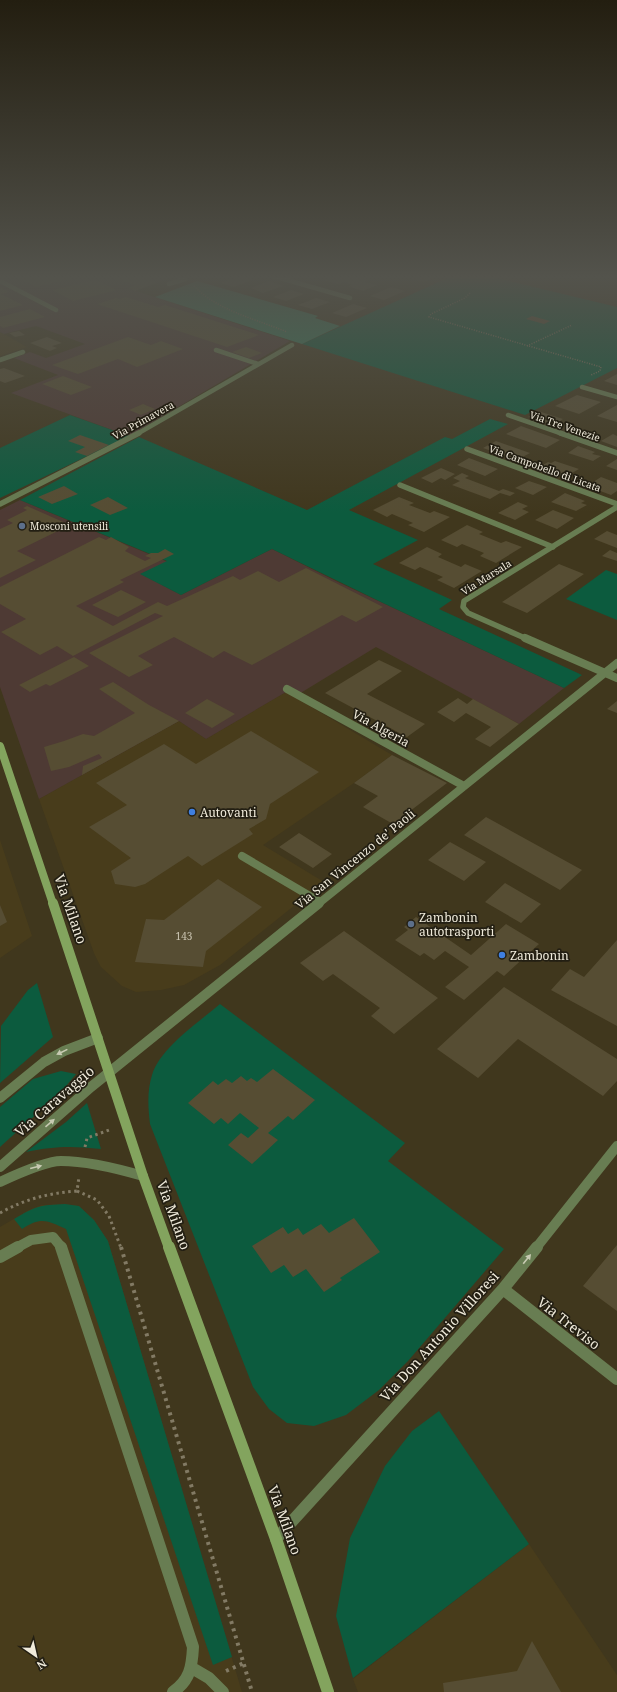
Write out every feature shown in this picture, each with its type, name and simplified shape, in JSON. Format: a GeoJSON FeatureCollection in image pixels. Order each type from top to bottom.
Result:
{"type":"FeatureCollection","features":[{"type":"Feature","properties":{"kind":"main road","name":"Via Milano"},"geometry":{"type":"LineString","coordinates":[[0,746],[143,1176],[276,1539],[328,1692]]}},
{"type":"Feature","properties":{"kind":"street"},"geometry":{"type":"LineString","coordinates":[[0,360],[14,355]]}},
{"type":"Feature","properties":{"kind":"street"},"geometry":{"type":"LineString","coordinates":[[231,355],[258,364]]}},
{"type":"Feature","properties":{"kind":"street","name":"Via Primavera"},"geometry":{"type":"LineString","coordinates":[[0,504],[129,439],[274,355]]}},
{"type":"Feature","properties":{"kind":"street"},"geometry":{"type":"LineString","coordinates":[[582,387],[617,397]]}},
{"type":"Feature","properties":{"kind":"street","name":"Via Tre Venezie"},"geometry":{"type":"LineString","coordinates":[[508,415],[617,453]]}},
{"type":"Feature","properties":{"kind":"street","name":"Via Campobello di Licata"},"geometry":{"type":"LineString","coordinates":[[467,449],[617,506]]}},
{"type":"Feature","properties":{"kind":"street"},"geometry":{"type":"LineString","coordinates":[[400,485],[553,547]]}},
{"type":"Feature","properties":{"kind":"street","name":"Via Marsala"},"geometry":{"type":"LineString","coordinates":[[617,506],[464,601],[463,607],[468,613],[617,678]]}},
{"type":"Feature","properties":{"kind":"street","name":"Via San Vincenzo de' Paoli"},"geometry":{"type":"LineString","coordinates":[[109,1073],[617,663]]}},
{"type":"Feature","properties":{"kind":"street","name":"Via Algeria"},"geometry":{"type":"LineString","coordinates":[[287,689],[464,786]]}},
{"type":"Feature","properties":{"kind":"street"},"geometry":{"type":"LineString","coordinates":[[242,856],[320,902]]}},
{"type":"Feature","properties":{"kind":"street","name":"Via Caravaggio"},"geometry":{"type":"LineString","coordinates":[[0,1098],[44,1062],[64,1051],[98,1038]]}},
{"type":"Feature","properties":{"kind":"street","name":"Via Caravaggio"},"geometry":{"type":"LineString","coordinates":[[0,1167],[109,1073]]}},
{"type":"Feature","properties":{"kind":"street","name":"Via Don Antonio Villoresi"},"geometry":{"type":"LineString","coordinates":[[276,1539],[503,1289],[617,1146]]}},
{"type":"Feature","properties":{"kind":"street"},"geometry":{"type":"LineString","coordinates":[[0,1182],[26,1170],[60,1162],[115,1168],[143,1176]]}},
{"type":"Feature","properties":{"kind":"street"},"geometry":{"type":"LineString","coordinates":[[0,1257],[19,1245],[40,1237],[53,1238],[61,1246],[193,1647],[192,1668],[180,1687],[173,1692]]}},
{"type":"Feature","properties":{"kind":"street","name":"Via Treviso"},"geometry":{"type":"LineString","coordinates":[[503,1289],[617,1379]]}},
{"type":"Feature","properties":{"kind":"street"},"geometry":{"type":"LineString","coordinates":[[192,1668],[209,1678],[223,1692]]}},
{"type":"Feature","properties":{"kind":"path"},"geometry":{"type":"LineString","coordinates":[[560,355],[601,367],[600,371],[577,383],[582,387]]}},
{"type":"Feature","properties":{"kind":"path"},"geometry":{"type":"LineString","coordinates":[[77,1191],[97,1200],[109,1216],[118,1237],[252,1692]]}},
{"type":"Feature","properties":{"kind":"shaded area"},"geometry":{"type":"Polygon","coordinates":[[[22,355],[38,355],[46,358],[54,355],[266,355],[129,436],[11,393],[58,375],[14,358],[22,355]]]}},
{"type":"Feature","properties":{"kind":"shaded area"},"geometry":{"type":"Polygon","coordinates":[[[20,500],[168,562],[141,574],[181,595],[272,549],[338,582],[564,688],[519,724],[376,647],[294,697],[286,692],[206,739],[179,721],[39,799],[0,687],[0,510],[20,500]]]}},
{"type":"Feature","properties":{"kind":"shaded area"},"geometry":{"type":"Polygon","coordinates":[[[286,692],[392,755],[354,783],[263,845],[324,882],[220,965],[184,985],[161,990],[136,992],[122,986],[101,967],[94,953],[39,799],[179,721],[206,739],[286,692]]]}},
{"type":"Feature","properties":{"kind":"shaded area"},"geometry":{"type":"Polygon","coordinates":[[[0,840],[32,936],[0,958],[0,840]]]}},
{"type":"Feature","properties":{"kind":"shaded area"},"geometry":{"type":"Polygon","coordinates":[[[65,1204],[79,1206],[94,1220],[108,1241],[242,1692],[0,1692],[0,1227],[29,1210],[42,1205],[65,1204]]]}},
{"type":"Feature","properties":{"kind":"shaded area"},"geometry":{"type":"Polygon","coordinates":[[[529,1544],[617,1675],[617,1692],[358,1692],[353,1679],[529,1544]]]}},
{"type":"Feature","properties":{"kind":"green space"},"geometry":{"type":"Polygon","coordinates":[[[336,355],[617,355],[617,368],[525,415],[336,355]]]}},
{"type":"Feature","properties":{"kind":"green space"},"geometry":{"type":"Polygon","coordinates":[[[70,415],[129,436],[0,498],[0,448],[70,415]]]}},
{"type":"Feature","properties":{"kind":"green space"},"geometry":{"type":"Polygon","coordinates":[[[490,419],[508,424],[349,510],[418,540],[373,564],[452,600],[439,609],[582,675],[564,688],[272,549],[181,595],[140,574],[167,561],[20,500],[139,437],[307,510],[445,437],[452,439],[490,419]]]}},
{"type":"Feature","properties":{"kind":"green space"},"geometry":{"type":"Polygon","coordinates":[[[606,570],[617,574],[617,620],[566,599],[606,570]]]}},
{"type":"Feature","properties":{"kind":"green space"},"geometry":{"type":"Polygon","coordinates":[[[37,983],[53,1037],[0,1083],[1,1026],[28,990],[37,983]]]}},
{"type":"Feature","properties":{"kind":"green space"},"geometry":{"type":"Polygon","coordinates":[[[220,1004],[405,1143],[388,1161],[504,1249],[408,1361],[379,1390],[346,1415],[314,1426],[287,1423],[269,1409],[253,1387],[150,1124],[148,1105],[150,1081],[156,1065],[171,1045],[220,1004]]]}},
{"type":"Feature","properties":{"kind":"green space"},"geometry":{"type":"Polygon","coordinates":[[[61,1071],[76,1074],[62,1091],[0,1147],[0,1107],[33,1079],[61,1071]]]}},
{"type":"Feature","properties":{"kind":"green space"},"geometry":{"type":"Polygon","coordinates":[[[87,1103],[101,1149],[64,1147],[26,1152],[66,1122],[87,1103]]]}},
{"type":"Feature","properties":{"kind":"green space"},"geometry":{"type":"Polygon","coordinates":[[[65,1204],[79,1206],[94,1220],[108,1241],[232,1657],[213,1665],[66,1229],[48,1222],[39,1221],[22,1229],[14,1219],[38,1207],[65,1204]]]}},
{"type":"Feature","properties":{"kind":"green space"},"geometry":{"type":"Polygon","coordinates":[[[439,1411],[529,1544],[353,1678],[336,1616],[350,1538],[385,1466],[412,1431],[439,1411]]]}},
{"type":"Feature","properties":{"kind":"building"},"geometry":{"type":"Polygon","coordinates":[[[79,355],[168,355],[137,367],[118,359],[78,374],[52,365],[79,355]]]}},
{"type":"Feature","properties":{"kind":"building"},"geometry":{"type":"Polygon","coordinates":[[[240,355],[257,355],[249,358],[240,355]]]}},
{"type":"Feature","properties":{"kind":"building"},"geometry":{"type":"Polygon","coordinates":[[[4,368],[25,376],[5,383],[0,381],[0,369],[4,368]]]}},
{"type":"Feature","properties":{"kind":"building"},"geometry":{"type":"Polygon","coordinates":[[[617,374],[617,385],[604,381],[617,374]]]}},
{"type":"Feature","properties":{"kind":"building"},"geometry":{"type":"Polygon","coordinates":[[[63,376],[92,387],[71,395],[42,384],[63,376]]]}},
{"type":"Feature","properties":{"kind":"building"},"geometry":{"type":"Polygon","coordinates":[[[577,395],[601,402],[579,414],[555,406],[577,395]]]}},
{"type":"Feature","properties":{"kind":"building"},"geometry":{"type":"Polygon","coordinates":[[[143,404],[155,409],[141,415],[129,410],[143,404]]]}},
{"type":"Feature","properties":{"kind":"building"},"geometry":{"type":"Polygon","coordinates":[[[617,405],[617,422],[597,416],[617,405]]]}},
{"type":"Feature","properties":{"kind":"building"},"geometry":{"type":"Polygon","coordinates":[[[538,411],[563,419],[553,425],[528,417],[538,411]]]}},
{"type":"Feature","properties":{"kind":"building"},"geometry":{"type":"Polygon","coordinates":[[[521,426],[560,440],[546,448],[506,434],[521,426]]]}},
{"type":"Feature","properties":{"kind":"building"},"geometry":{"type":"Polygon","coordinates":[[[613,434],[617,436],[617,447],[601,441],[613,434]]]}},
{"type":"Feature","properties":{"kind":"building"},"geometry":{"type":"Polygon","coordinates":[[[80,435],[109,445],[87,456],[75,452],[85,447],[68,441],[80,435]]]}},
{"type":"Feature","properties":{"kind":"building"},"geometry":{"type":"Polygon","coordinates":[[[496,441],[530,453],[517,460],[483,448],[496,441]]]}},
{"type":"Feature","properties":{"kind":"building"},"geometry":{"type":"Polygon","coordinates":[[[578,446],[595,452],[592,454],[601,456],[593,461],[568,453],[578,446]]]}},
{"type":"Feature","properties":{"kind":"building"},"geometry":{"type":"Polygon","coordinates":[[[469,458],[498,469],[485,476],[457,465],[469,458]]]}},
{"type":"Feature","properties":{"kind":"building"},"geometry":{"type":"Polygon","coordinates":[[[617,459],[617,470],[606,466],[617,459]]]}},
{"type":"Feature","properties":{"kind":"building"},"geometry":{"type":"Polygon","coordinates":[[[555,461],[579,469],[565,477],[538,468],[548,462],[551,463],[555,461]]]}},
{"type":"Feature","properties":{"kind":"building"},"geometry":{"type":"Polygon","coordinates":[[[441,468],[455,474],[445,480],[441,478],[432,483],[421,478],[441,468]]]}},
{"type":"Feature","properties":{"kind":"building"},"geometry":{"type":"Polygon","coordinates":[[[462,473],[469,476],[465,478],[499,491],[503,489],[515,493],[510,496],[500,493],[490,499],[452,485],[460,481],[453,478],[462,473]]]}},
{"type":"Feature","properties":{"kind":"building"},"geometry":{"type":"Polygon","coordinates":[[[601,477],[617,483],[617,491],[611,495],[587,486],[601,477]]]}},
{"type":"Feature","properties":{"kind":"building"},"geometry":{"type":"Polygon","coordinates":[[[529,481],[547,487],[533,495],[515,488],[529,481]]]}},
{"type":"Feature","properties":{"kind":"building"},"geometry":{"type":"Polygon","coordinates":[[[64,486],[78,494],[52,504],[38,497],[64,486]]]}},
{"type":"Feature","properties":{"kind":"building"},"geometry":{"type":"Polygon","coordinates":[[[565,493],[585,501],[581,503],[587,505],[576,511],[551,502],[565,493]]]}},
{"type":"Feature","properties":{"kind":"building"},"geometry":{"type":"Polygon","coordinates":[[[108,497],[128,508],[110,515],[90,505],[108,497]]]}},
{"type":"Feature","properties":{"kind":"building"},"geometry":{"type":"Polygon","coordinates":[[[399,497],[414,503],[409,505],[430,513],[434,511],[450,517],[424,532],[408,525],[413,523],[392,514],[387,517],[373,510],[399,497]]]}},
{"type":"Feature","properties":{"kind":"building"},"geometry":{"type":"Polygon","coordinates":[[[518,502],[528,506],[522,509],[529,512],[515,520],[498,513],[518,502]]]}},
{"type":"Feature","properties":{"kind":"building"},"geometry":{"type":"Polygon","coordinates":[[[27,506],[70,525],[17,551],[36,560],[0,578],[0,529],[13,523],[7,520],[27,510],[23,508],[27,506]]]}},
{"type":"Feature","properties":{"kind":"building"},"geometry":{"type":"Polygon","coordinates":[[[553,510],[574,518],[557,529],[535,520],[553,510]]]}},
{"type":"Feature","properties":{"kind":"building"},"geometry":{"type":"Polygon","coordinates":[[[467,525],[483,532],[479,534],[501,543],[506,541],[522,547],[496,563],[480,556],[484,553],[462,544],[457,547],[441,540],[467,525]]]}},
{"type":"Feature","properties":{"kind":"building"},"geometry":{"type":"Polygon","coordinates":[[[607,531],[617,535],[617,548],[594,539],[607,531]]]}},
{"type":"Feature","properties":{"kind":"building"},"geometry":{"type":"Polygon","coordinates":[[[99,537],[106,540],[111,537],[129,547],[125,551],[145,561],[151,558],[145,556],[151,553],[158,553],[165,549],[174,554],[120,580],[124,582],[76,606],[113,626],[158,602],[167,606],[233,576],[240,580],[258,571],[279,582],[306,568],[383,607],[356,622],[342,615],[252,665],[224,651],[213,658],[174,637],[138,656],[153,665],[129,677],[89,653],[163,616],[155,613],[73,656],[57,646],[40,655],[1,632],[26,619],[0,604],[0,587],[99,537]]]}},
{"type":"Feature","properties":{"kind":"building"},"geometry":{"type":"Polygon","coordinates":[[[427,547],[442,554],[438,557],[461,567],[465,564],[482,571],[454,588],[437,580],[443,577],[420,567],[415,570],[399,563],[427,547]]]}},
{"type":"Feature","properties":{"kind":"building"},"geometry":{"type":"Polygon","coordinates":[[[610,550],[617,553],[617,561],[602,556],[610,550]]]}},
{"type":"Feature","properties":{"kind":"building"},"geometry":{"type":"Polygon","coordinates":[[[559,564],[584,574],[527,613],[502,602],[559,564]]]}},
{"type":"Feature","properties":{"kind":"building"},"geometry":{"type":"Polygon","coordinates":[[[121,590],[146,602],[118,617],[92,605],[121,590]]]}},
{"type":"Feature","properties":{"kind":"building"},"geometry":{"type":"Polygon","coordinates":[[[74,657],[89,666],[50,686],[46,684],[30,692],[19,685],[74,657]]]}},
{"type":"Feature","properties":{"kind":"building"},"geometry":{"type":"Polygon","coordinates":[[[379,660],[402,671],[367,694],[425,724],[407,737],[325,693],[379,660]]]}},
{"type":"Feature","properties":{"kind":"building"},"geometry":{"type":"Polygon","coordinates":[[[113,682],[149,705],[179,721],[82,775],[83,766],[102,758],[99,754],[69,767],[51,771],[44,747],[83,734],[94,736],[135,713],[99,689],[113,682]]]}},
{"type":"Feature","properties":{"kind":"building"},"geometry":{"type":"Polygon","coordinates":[[[458,698],[467,704],[473,699],[519,724],[490,747],[475,739],[491,727],[466,713],[454,722],[437,712],[458,698]]]}},
{"type":"Feature","properties":{"kind":"building"},"geometry":{"type":"Polygon","coordinates":[[[207,699],[235,714],[212,728],[185,713],[207,699]]]}},
{"type":"Feature","properties":{"kind":"building"},"geometry":{"type":"Polygon","coordinates":[[[617,701],[617,713],[607,709],[617,701]]]}},
{"type":"Feature","properties":{"kind":"building","name":"Autovanti"},"geometry":{"type":"Polygon","coordinates":[[[251,731],[319,772],[270,804],[266,819],[249,829],[253,834],[202,866],[188,856],[145,884],[135,887],[115,884],[111,871],[131,858],[89,827],[127,805],[96,783],[164,744],[196,764],[251,731]]]}},
{"type":"Feature","properties":{"kind":"building"},"geometry":{"type":"Polygon","coordinates":[[[392,755],[447,783],[393,824],[363,807],[378,796],[354,783],[392,755]]]}},
{"type":"Feature","properties":{"kind":"building"},"geometry":{"type":"Polygon","coordinates":[[[486,817],[582,870],[560,890],[464,835],[486,817]]]}},
{"type":"Feature","properties":{"kind":"building"},"geometry":{"type":"Polygon","coordinates":[[[299,833],[332,854],[313,868],[279,847],[299,833]]]}},
{"type":"Feature","properties":{"kind":"building"},"geometry":{"type":"Polygon","coordinates":[[[450,842],[486,862],[464,881],[428,860],[450,842]]]}},
{"type":"Feature","properties":{"kind":"building"},"geometry":{"type":"Polygon","coordinates":[[[218,879],[262,907],[206,951],[203,967],[135,962],[146,919],[164,920],[218,879]]]}},
{"type":"Feature","properties":{"kind":"building"},"geometry":{"type":"Polygon","coordinates":[[[505,883],[541,904],[521,923],[485,902],[505,883]]]}},
{"type":"Feature","properties":{"kind":"building"},"geometry":{"type":"Polygon","coordinates":[[[0,905],[7,922],[0,926],[0,905]]]}},
{"type":"Feature","properties":{"kind":"building"},"geometry":{"type":"Polygon","coordinates":[[[416,917],[471,955],[506,924],[539,944],[504,976],[497,971],[464,1000],[445,987],[469,967],[445,951],[434,960],[424,953],[420,956],[395,940],[408,930],[404,927],[416,917]]]}},
{"type":"Feature","properties":{"kind":"building"},"geometry":{"type":"Polygon","coordinates":[[[344,931],[438,998],[394,1034],[371,1016],[380,1008],[333,974],[323,981],[300,963],[344,931]]]}},
{"type":"Feature","properties":{"kind":"building"},"geometry":{"type":"Polygon","coordinates":[[[617,940],[617,1026],[551,990],[570,969],[584,977],[617,940]]]}},
{"type":"Feature","properties":{"kind":"building"},"geometry":{"type":"Polygon","coordinates":[[[504,987],[617,1059],[617,1081],[603,1096],[518,1039],[478,1078],[437,1049],[504,987]]]}},
{"type":"Feature","properties":{"kind":"building"},"geometry":{"type":"Polygon","coordinates":[[[273,1069],[315,1100],[293,1120],[288,1116],[268,1133],[278,1140],[252,1164],[228,1145],[241,1133],[248,1138],[259,1128],[240,1113],[228,1124],[221,1118],[214,1124],[188,1103],[213,1081],[218,1085],[226,1079],[232,1083],[241,1076],[247,1081],[251,1078],[257,1082],[273,1069]]]}},
{"type":"Feature","properties":{"kind":"building"},"geometry":{"type":"Polygon","coordinates":[[[354,1218],[380,1252],[340,1278],[342,1280],[324,1292],[306,1269],[293,1277],[284,1265],[271,1273],[252,1246],[283,1227],[288,1234],[298,1228],[303,1235],[321,1224],[329,1233],[354,1218]]]}},
{"type":"Feature","properties":{"kind":"building"},"geometry":{"type":"Polygon","coordinates":[[[617,1245],[617,1311],[583,1286],[617,1245]]]}},
{"type":"Feature","properties":{"kind":"building"},"geometry":{"type":"Polygon","coordinates":[[[532,1641],[561,1692],[444,1692],[443,1683],[517,1671],[532,1641]]]}},
{"type":"Feature","properties":{"kind":"place","name":"Mosconi utensili"},"geometry":{"type":"Point","coordinates":[22,526]}},
{"type":"Feature","properties":{"kind":"place","name":"Autovanti"},"geometry":{"type":"Point","coordinates":[192,812]}},
{"type":"Feature","properties":{"kind":"place","name":"Zambonin autotrasporti"},"geometry":{"type":"Point","coordinates":[411,924]}},
{"type":"Feature","properties":{"kind":"place","name":"Zambonin"},"geometry":{"type":"Point","coordinates":[502,955]}}]}
